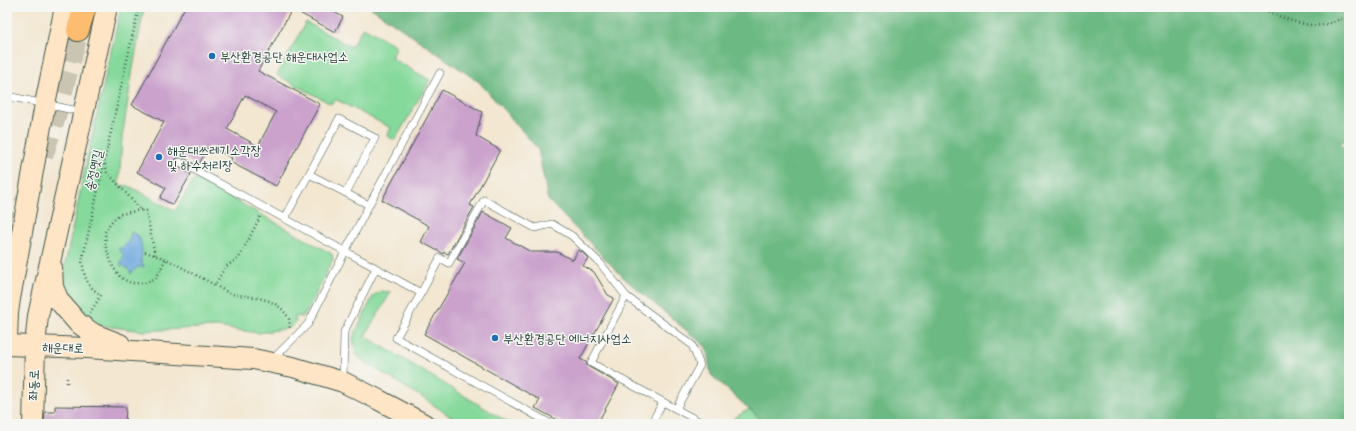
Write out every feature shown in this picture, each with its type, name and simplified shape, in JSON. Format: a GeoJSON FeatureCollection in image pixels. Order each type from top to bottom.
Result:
{"type":"FeatureCollection","features":[{"type":"Feature","properties":{"kind":"highway"},"geometry":{"type":"LineString","coordinates":[[81,7],[78,30],[85,7]]}},
{"type":"Feature","properties":{"kind":"main road"},"geometry":{"type":"LineString","coordinates":[[7,340],[10,299],[45,104],[65,7]]}},
{"type":"Feature","properties":{"kind":"main road","name":"해운대로"},"geometry":{"type":"LineString","coordinates":[[107,7],[38,316],[35,346],[253,359],[292,367],[343,382],[424,424]]}},
{"type":"Feature","properties":{"kind":"main road"},"geometry":{"type":"LineString","coordinates":[[51,256],[53,287],[59,301],[78,322],[94,334],[136,351]]}},
{"type":"Feature","properties":{"kind":"main road"},"geometry":{"type":"LineString","coordinates":[[7,345],[35,346]]}},
{"type":"Feature","properties":{"kind":"main road","name":"좌동로"},"geometry":{"type":"LineString","coordinates":[[33,424],[35,346]]}},
{"type":"Feature","properties":{"kind":"lane"},"geometry":{"type":"LineString","coordinates":[[270,363],[308,324],[369,205],[440,74]]}},
{"type":"Feature","properties":{"kind":"lane"},"geometry":{"type":"LineString","coordinates":[[7,96],[83,112]]}},
{"type":"Feature","properties":{"kind":"lane"},"geometry":{"type":"LineString","coordinates":[[286,218],[339,119],[375,138],[346,193]]}},
{"type":"Feature","properties":{"kind":"lane"},"geometry":{"type":"LineString","coordinates":[[180,162],[286,218],[421,293]]}},
{"type":"Feature","properties":{"kind":"lane"},"geometry":{"type":"LineString","coordinates":[[310,174],[369,205]]}},
{"type":"Feature","properties":{"kind":"lane"},"geometry":{"type":"LineString","coordinates":[[551,424],[396,338],[440,258],[449,263],[484,200],[535,228],[552,224],[572,236],[600,263],[626,296],[692,345],[700,365],[676,409]]}},
{"type":"Feature","properties":{"kind":"lane"},"geometry":{"type":"LineString","coordinates":[[343,382],[344,332],[376,268]]}},
{"type":"Feature","properties":{"kind":"lane"},"geometry":{"type":"LineString","coordinates":[[626,296],[591,363],[704,424]]}},
{"type":"Feature","properties":{"kind":"lane"},"geometry":{"type":"LineString","coordinates":[[650,424],[663,402]]}},
{"type":"Feature","properties":{"kind":"path","name":"송정옛길"},"geometry":{"type":"LineString","coordinates":[[85,312],[89,314],[101,295],[91,288],[84,278],[82,261],[139,7]]}},
{"type":"Feature","properties":{"kind":"path"},"geometry":{"type":"LineString","coordinates":[[1258,7],[1299,23],[1322,25],[1349,17]]}},
{"type":"Feature","properties":{"kind":"path"},"geometry":{"type":"LineString","coordinates":[[104,163],[107,172],[142,210],[146,211],[155,255]]}},
{"type":"Feature","properties":{"kind":"path"},"geometry":{"type":"LineString","coordinates":[[215,285],[225,266],[239,258],[264,207]]}},
{"type":"Feature","properties":{"kind":"path"},"geometry":{"type":"LineString","coordinates":[[142,210],[120,214],[111,222],[106,232],[106,248],[112,266],[121,278],[131,283],[145,283],[156,278],[166,259]]}},
{"type":"Feature","properties":{"kind":"path"},"geometry":{"type":"LineString","coordinates":[[145,252],[166,259],[230,293],[253,296],[268,300],[281,309],[290,321],[289,326],[296,337]]}},
{"type":"Feature","properties":{"kind":"path"},"geometry":{"type":"LineString","coordinates":[[67,377],[67,383]]}},
{"type":"Feature","properties":{"kind":"green space"},"geometry":{"type":"Polygon","coordinates":[[[121,7],[144,7],[122,138],[119,185],[129,186],[175,211],[193,180],[199,180],[332,254],[333,259],[307,312],[301,317],[295,316],[296,322],[289,328],[259,333],[216,327],[144,331],[96,325],[69,304],[61,284],[121,7]]]}},
{"type":"Feature","properties":{"kind":"green space"},"geometry":{"type":"Polygon","coordinates":[[[370,7],[1349,7],[1349,139],[1340,143],[1349,156],[1349,424],[766,424],[711,375],[706,347],[626,280],[548,200],[538,149],[479,82],[370,7]]]}},
{"type":"Feature","properties":{"kind":"green space"},"geometry":{"type":"Polygon","coordinates":[[[306,22],[351,47],[363,27],[397,46],[391,58],[430,80],[395,140],[387,136],[391,128],[335,99],[331,104],[277,75],[306,22]]]}},
{"type":"Feature","properties":{"kind":"green space"},"geometry":{"type":"Polygon","coordinates":[[[381,291],[391,292],[365,336],[511,424],[461,424],[425,399],[363,361],[356,354],[353,338],[373,296],[381,291]]]}},
{"type":"Feature","properties":{"kind":"green space"},"geometry":{"type":"Polygon","coordinates":[[[749,409],[766,424],[725,424],[749,409]]]}},
{"type":"Feature","properties":{"kind":"water"},"geometry":{"type":"Polygon","coordinates":[[[131,232],[139,236],[142,248],[141,261],[144,267],[136,268],[131,274],[127,268],[120,265],[124,255],[118,249],[128,243],[131,232]]]}},
{"type":"Feature","properties":{"kind":"building","name":"부산환경공단 해운대사업소"},"geometry":{"type":"Polygon","coordinates":[[[185,7],[325,7],[343,17],[335,32],[292,9],[258,71],[320,104],[276,186],[230,162],[232,158],[209,146],[198,166],[182,157],[176,159],[175,163],[177,166],[191,174],[173,205],[160,198],[166,188],[137,172],[164,122],[132,105],[185,7]],[[245,95],[227,129],[258,146],[276,112],[245,95]]]}},
{"type":"Feature","properties":{"kind":"building"},"geometry":{"type":"Polygon","coordinates":[[[442,90],[482,112],[476,136],[500,150],[470,205],[474,207],[448,254],[444,252],[443,254],[421,242],[429,226],[382,200],[442,90]]]}},
{"type":"Feature","properties":{"kind":"building"},"geometry":{"type":"Polygon","coordinates":[[[483,212],[512,228],[506,238],[531,252],[557,252],[573,260],[578,250],[582,252],[588,258],[583,266],[594,272],[608,295],[614,298],[580,359],[586,362],[589,367],[619,384],[597,424],[565,424],[535,408],[540,400],[424,334],[465,263],[457,259],[483,212]]]}},
{"type":"Feature","properties":{"kind":"building"},"geometry":{"type":"Polygon","coordinates":[[[55,406],[126,407],[125,424],[44,424],[45,412],[55,412],[55,406]]]}},
{"type":"Feature","properties":{"kind":"tunnel"},"geometry":{"type":"LineString","coordinates":[[42,156],[55,117],[78,30]]}},
{"type":"Feature","properties":{"kind":"tunnel"},"geometry":{"type":"LineString","coordinates":[[7,234],[28,198]]}},
{"type":"Feature","properties":{"kind":"place","name":"부산환경공단 해운대사업소"},"geometry":{"type":"Point","coordinates":[212,56]}},
{"type":"Feature","properties":{"kind":"place","name":"해운대쓰레기소각장 및 하수처리장"},"geometry":{"type":"Point","coordinates":[159,157]}},
{"type":"Feature","properties":{"kind":"place","name":"부산환경공단 에너지사업소"},"geometry":{"type":"Point","coordinates":[495,338]}}]}
